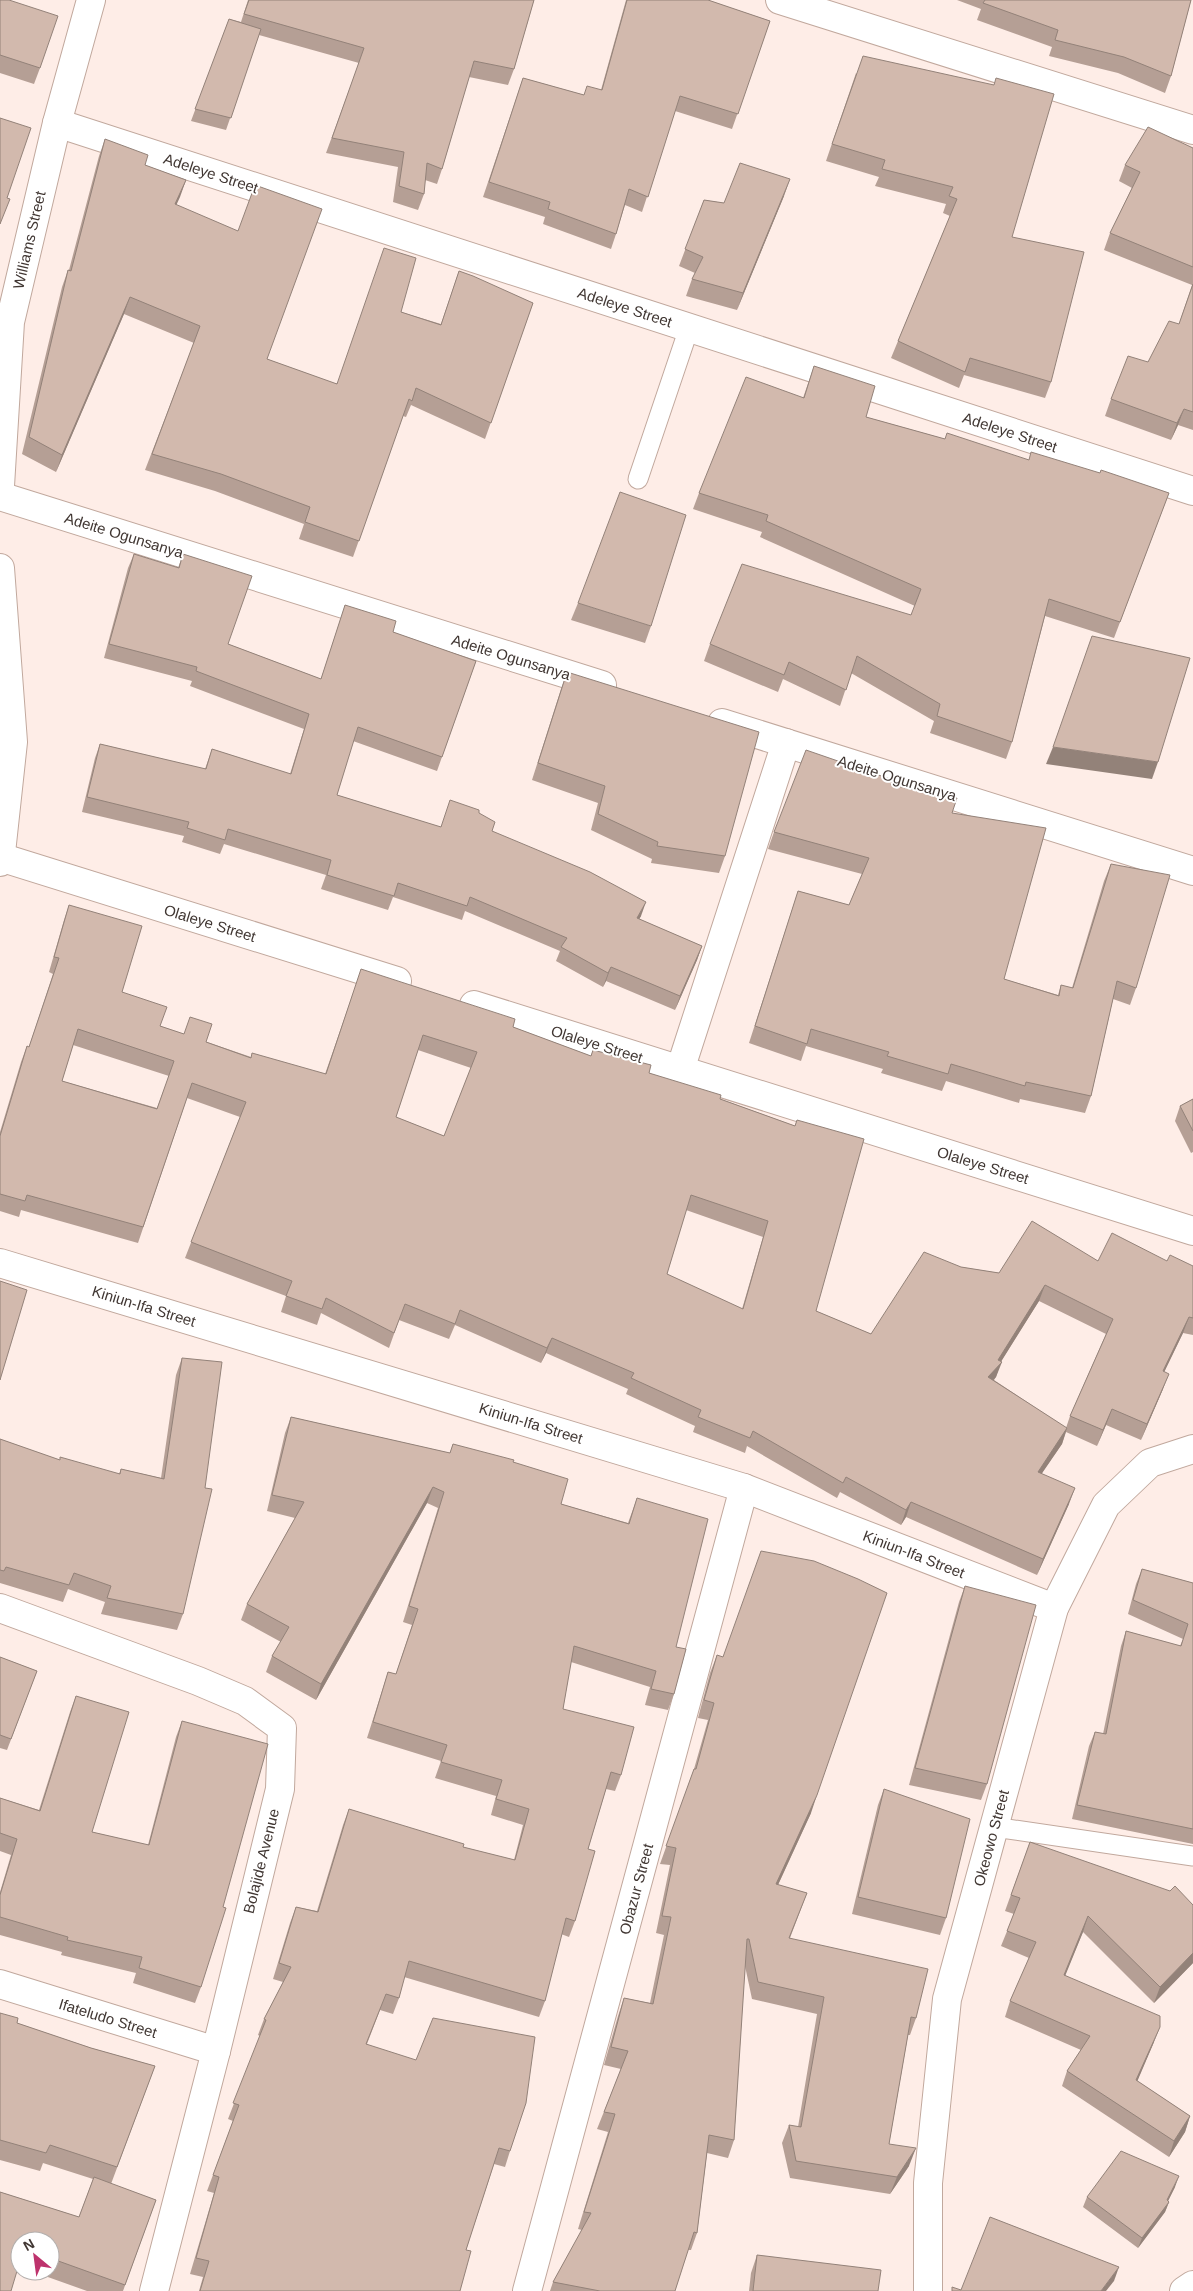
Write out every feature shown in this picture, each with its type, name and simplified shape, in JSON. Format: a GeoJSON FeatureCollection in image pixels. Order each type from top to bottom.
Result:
{"type":"FeatureCollection","features":[{"type":"Feature","properties":{"kind":"street","name":"Williams Street"},"geometry":{"type":"LineString","coordinates":[[0,486],[10,322],[57,124],[91,0]]}},
{"type":"Feature","properties":{"kind":"street"},"geometry":{"type":"LineString","coordinates":[[780,0],[1193,130]]}},
{"type":"Feature","properties":{"kind":"street","name":"Adeleye Street"},"geometry":{"type":"LineString","coordinates":[[57,124],[1193,491]]}},
{"type":"Feature","properties":{"kind":"street","name":"Adeite Ogunsanya"},"geometry":{"type":"LineString","coordinates":[[0,496],[625,693]]}},
{"type":"Feature","properties":{"kind":"street"},"geometry":{"type":"LineString","coordinates":[[0,568],[14,742],[0,858]]}},
{"type":"Feature","properties":{"kind":"street","name":"Adeite Ogunsanya"},"geometry":{"type":"LineString","coordinates":[[701,716],[1193,871]]}},
{"type":"Feature","properties":{"kind":"street"},"geometry":{"type":"LineString","coordinates":[[680,1070],[786,743]]}},
{"type":"Feature","properties":{"kind":"street","name":"Olaleye Street"},"geometry":{"type":"LineString","coordinates":[[0,858],[416,987]]}},
{"type":"Feature","properties":{"kind":"street","name":"Olaleye Street"},"geometry":{"type":"LineString","coordinates":[[454,999],[1193,1231]]}},
{"type":"Feature","properties":{"kind":"street","name":"Kiniun-Ifa Street"},"geometry":{"type":"LineString","coordinates":[[0,1263],[744,1488],[1054,1608]]}},
{"type":"Feature","properties":{"kind":"street","name":"Okeowo Street"},"geometry":{"type":"LineString","coordinates":[[928,2291],[928,2183],[947,1999],[1054,1608],[1106,1505],[1150,1463],[1193,1449]]}},
{"type":"Feature","properties":{"kind":"street","name":"Obazur Street"},"geometry":{"type":"LineString","coordinates":[[527,2291],[744,1488]]}},
{"type":"Feature","properties":{"kind":"street","name":"Bolajide Avenue"},"geometry":{"type":"LineString","coordinates":[[0,1608],[198,1681],[245,1701],[282,1728],[280,1788],[216,2052],[154,2291]]}},
{"type":"Feature","properties":{"kind":"street","name":"Ifateludo Street"},"geometry":{"type":"LineString","coordinates":[[0,1984],[216,2052]]}},
{"type":"Feature","properties":{"kind":"street"},"geometry":{"type":"LineString","coordinates":[[1184,2291],[1193,2285]]}},
{"type":"Feature","properties":{"kind":"lane"},"geometry":{"type":"LineString","coordinates":[[638,479],[689,328]]}},
{"type":"Feature","properties":{"kind":"lane"},"geometry":{"type":"LineString","coordinates":[[994,1827],[1193,1856]]}},
{"type":"Feature","properties":{"kind":"building"},"geometry":{"type":"Polygon","coordinates":[[[0,0],[9,0],[58,16],[40,68],[0,55],[0,0]]]}},
{"type":"Feature","properties":{"kind":"building"},"geometry":{"type":"Polygon","coordinates":[[[249,0],[534,0],[514,69],[474,61],[442,169],[427,163],[424,194],[399,186],[404,152],[332,138],[364,48],[244,14],[249,0]]]}},
{"type":"Feature","properties":{"kind":"building"},"geometry":{"type":"Polygon","coordinates":[[[627,0],[708,0],[770,21],[738,114],[680,96],[648,197],[629,189],[616,234],[548,209],[550,202],[489,182],[523,78],[584,95],[587,86],[602,90],[627,0]]]}},
{"type":"Feature","properties":{"kind":"building"},"geometry":{"type":"Polygon","coordinates":[[[985,0],[1191,0],[1171,76],[1124,57],[1055,40],[1058,30],[983,3],[985,0]]]}},
{"type":"Feature","properties":{"kind":"building"},"geometry":{"type":"Polygon","coordinates":[[[229,19],[261,29],[231,118],[195,109],[229,19]]]}},
{"type":"Feature","properties":{"kind":"building"},"geometry":{"type":"Polygon","coordinates":[[[863,56],[994,85],[996,78],[1054,94],[1012,237],[1084,252],[1051,382],[970,358],[965,372],[898,341],[957,199],[949,196],[953,187],[882,169],[885,160],[832,144],[863,56]]]}},
{"type":"Feature","properties":{"kind":"building"},"geometry":{"type":"Polygon","coordinates":[[[0,118],[31,128],[7,198],[10,199],[0,224],[0,118]]]}},
{"type":"Feature","properties":{"kind":"building"},"geometry":{"type":"Polygon","coordinates":[[[1148,127],[1193,148],[1193,267],[1110,233],[1140,172],[1125,165],[1148,127]]]}},
{"type":"Feature","properties":{"kind":"building"},"geometry":{"type":"Polygon","coordinates":[[[105,139],[148,155],[145,165],[186,180],[175,204],[238,231],[255,185],[322,209],[267,359],[337,384],[384,248],[416,258],[401,312],[441,325],[459,271],[533,303],[491,423],[416,388],[412,401],[409,399],[359,541],[305,522],[310,507],[221,474],[152,454],[200,326],[130,297],[62,455],[29,437],[68,270],[71,271],[105,139]]]}},
{"type":"Feature","properties":{"kind":"building"},"geometry":{"type":"Polygon","coordinates":[[[740,163],[790,179],[743,293],[692,279],[703,257],[685,249],[704,200],[724,203],[740,163]]]}},
{"type":"Feature","properties":{"kind":"building"},"geometry":{"type":"Polygon","coordinates":[[[1193,284],[1193,412],[1184,409],[1177,423],[1111,399],[1128,356],[1148,362],[1169,321],[1179,324],[1193,284]]]}},
{"type":"Feature","properties":{"kind":"building"},"geometry":{"type":"Polygon","coordinates":[[[814,366],[875,386],[866,417],[945,439],[947,433],[1029,460],[1031,452],[1100,473],[1101,470],[1169,493],[1120,622],[1049,599],[1012,742],[937,716],[940,704],[857,656],[846,690],[789,662],[784,675],[710,644],[742,564],[911,615],[921,589],[766,521],[768,515],[699,493],[746,377],[804,398],[814,366]]]}},
{"type":"Feature","properties":{"kind":"building"},"geometry":{"type":"Polygon","coordinates":[[[620,492],[686,515],[651,626],[578,603],[620,492]]]}},
{"type":"Feature","properties":{"kind":"building"},"geometry":{"type":"Polygon","coordinates":[[[134,554],[179,568],[183,554],[252,576],[228,644],[321,679],[345,605],[396,621],[393,632],[476,661],[442,757],[358,727],[337,795],[441,827],[450,800],[479,810],[479,813],[495,822],[492,831],[590,872],[646,902],[637,918],[702,946],[680,996],[611,967],[608,973],[561,947],[567,938],[470,897],[467,906],[398,883],[394,896],[327,875],[331,860],[228,829],[225,840],[187,828],[189,822],[87,797],[100,744],[206,769],[212,749],[291,774],[309,714],[196,671],[197,667],[109,644],[134,554]]]}},
{"type":"Feature","properties":{"kind":"building"},"geometry":{"type":"Polygon","coordinates":[[[1092,636],[1190,658],[1158,762],[1053,747],[1092,636]]]}},
{"type":"Feature","properties":{"kind":"building"},"geometry":{"type":"Polygon","coordinates":[[[567,672],[759,732],[725,856],[657,846],[658,842],[598,814],[605,786],[538,763],[567,672]]]}},
{"type":"Feature","properties":{"kind":"building"},"geometry":{"type":"Polygon","coordinates":[[[806,750],[893,780],[891,785],[957,798],[952,813],[1046,828],[1004,979],[1059,996],[1061,985],[1073,988],[1111,864],[1170,875],[1136,988],[1117,981],[1091,1096],[1026,1082],[1025,1086],[951,1064],[948,1074],[887,1056],[889,1052],[811,1029],[807,1044],[755,1026],[798,891],[849,905],[869,858],[774,832],[806,750]]]}},
{"type":"Feature","properties":{"kind":"building"},"geometry":{"type":"Polygon","coordinates":[[[69,905],[142,926],[122,992],[167,1007],[160,1026],[184,1034],[190,1017],[212,1024],[206,1042],[251,1058],[252,1053],[326,1074],[361,969],[515,1019],[513,1027],[591,1056],[593,1050],[651,1065],[649,1073],[721,1095],[720,1099],[795,1126],[797,1120],[864,1139],[816,1311],[871,1334],[924,1252],[961,1267],[999,1273],[1032,1221],[1098,1261],[1112,1233],[1167,1261],[1170,1255],[1193,1266],[1193,1318],[1189,1317],[1163,1371],[1169,1374],[1147,1424],[1112,1409],[1103,1430],[1070,1416],[1113,1319],[1045,1285],[998,1360],[1002,1362],[988,1377],[1067,1428],[1038,1472],[1075,1488],[1043,1559],[911,1502],[906,1510],[846,1477],[843,1483],[753,1431],[750,1438],[698,1417],[701,1410],[631,1378],[634,1373],[552,1338],[547,1348],[460,1310],[455,1324],[405,1304],[394,1333],[326,1298],[322,1309],[286,1296],[292,1281],[191,1242],[246,1102],[192,1083],[143,1227],[27,1195],[25,1201],[0,1194],[0,1136],[27,1046],[29,1047],[59,958],[54,957],[69,905]],[[78,1029],[62,1081],[157,1109],[174,1061],[78,1029]],[[423,1035],[396,1117],[444,1136],[477,1052],[423,1035]],[[691,1195],[667,1274],[743,1309],[768,1221],[691,1195]]]}},
{"type":"Feature","properties":{"kind":"building"},"geometry":{"type":"Polygon","coordinates":[[[1193,1099],[1193,1131],[1180,1106],[1193,1099]]]}},
{"type":"Feature","properties":{"kind":"building"},"geometry":{"type":"Polygon","coordinates":[[[0,1281],[27,1290],[0,1380],[0,1281]]]}},
{"type":"Feature","properties":{"kind":"building"},"geometry":{"type":"Polygon","coordinates":[[[182,1358],[222,1362],[205,1488],[212,1489],[183,1614],[107,1598],[111,1586],[74,1573],[69,1585],[6,1567],[4,1571],[0,1570],[0,1439],[60,1460],[60,1457],[120,1474],[121,1469],[164,1479],[182,1358]]]}},
{"type":"Feature","properties":{"kind":"building"},"geometry":{"type":"Polygon","coordinates":[[[291,1417],[450,1453],[453,1444],[514,1460],[513,1462],[568,1479],[561,1504],[629,1524],[637,1498],[708,1519],[676,1647],[686,1649],[674,1694],[651,1689],[656,1671],[574,1646],[563,1709],[634,1727],[621,1775],[611,1772],[588,1849],[595,1851],[575,1921],[566,1918],[545,2001],[409,1961],[399,1998],[386,1994],[366,2044],[416,2060],[433,2018],[535,2037],[526,2103],[510,2151],[499,2148],[466,2250],[471,2251],[460,2291],[200,2291],[209,2261],[196,2258],[219,2177],[213,2175],[239,2105],[233,2103],[266,2020],[264,2019],[291,1967],[279,1963],[296,1907],[318,1912],[349,1809],[464,1844],[463,1847],[515,1860],[529,1809],[496,1799],[502,1780],[441,1762],[447,1745],[373,1722],[388,1672],[396,1674],[418,1609],[409,1606],[444,1492],[433,1487],[321,1684],[272,1656],[289,1627],[247,1604],[304,1502],[272,1495],[291,1417]]]}},
{"type":"Feature","properties":{"kind":"building"},"geometry":{"type":"Polygon","coordinates":[[[761,1551],[814,1561],[887,1593],[817,1795],[776,1884],[807,1893],[789,1938],[928,1969],[916,2018],[911,2017],[889,2144],[916,2148],[897,2177],[796,2161],[789,2125],[801,2127],[824,1997],[758,1982],[749,1939],[747,1939],[734,2140],[709,2135],[697,2233],[694,2232],[675,2291],[600,2291],[553,2282],[591,2213],[584,2212],[615,2114],[604,2112],[628,2051],[611,2047],[624,1998],[653,2004],[671,1917],[662,1916],[676,1848],[666,1846],[694,1769],[696,1769],[714,1703],[704,1700],[717,1655],[723,1657],[761,1551]]]}},
{"type":"Feature","properties":{"kind":"building"},"geometry":{"type":"Polygon","coordinates":[[[1142,1569],[1193,1583],[1193,1829],[1077,1805],[1095,1732],[1106,1734],[1126,1631],[1181,1646],[1188,1624],[1133,1600],[1142,1569]]]}},
{"type":"Feature","properties":{"kind":"building"},"geometry":{"type":"Polygon","coordinates":[[[965,1586],[1036,1605],[987,1784],[915,1768],[965,1586]]]}},
{"type":"Feature","properties":{"kind":"building"},"geometry":{"type":"Polygon","coordinates":[[[0,1657],[37,1671],[11,1739],[0,1735],[0,1657]]]}},
{"type":"Feature","properties":{"kind":"building"},"geometry":{"type":"Polygon","coordinates":[[[76,1696],[129,1712],[92,1832],[149,1845],[182,1721],[268,1744],[223,1907],[226,1908],[201,1987],[139,1968],[142,1957],[67,1940],[68,1937],[0,1917],[0,1895],[17,1839],[0,1833],[0,1798],[40,1811],[76,1696]]]}},
{"type":"Feature","properties":{"kind":"building"},"geometry":{"type":"Polygon","coordinates":[[[884,1789],[970,1819],[946,1918],[858,1897],[884,1789]]]}},
{"type":"Feature","properties":{"kind":"building"},"geometry":{"type":"Polygon","coordinates":[[[1030,1842],[1170,1891],[1175,1886],[1193,1905],[1193,1953],[1160,1987],[1088,1916],[1064,1975],[1160,2016],[1160,2027],[1136,2080],[1190,2116],[1174,2141],[1067,2071],[1090,2036],[1010,2001],[1036,1942],[1007,1931],[1020,1898],[1011,1895],[1030,1842]]]}},
{"type":"Feature","properties":{"kind":"building"},"geometry":{"type":"Polygon","coordinates":[[[0,2013],[18,2018],[17,2023],[91,2048],[155,2066],[117,2167],[50,2145],[46,2153],[0,2140],[0,2013]]]}},
{"type":"Feature","properties":{"kind":"building"},"geometry":{"type":"Polygon","coordinates":[[[1121,2151],[1179,2176],[1167,2200],[1169,2202],[1142,2238],[1087,2197],[1121,2151]]]}},
{"type":"Feature","properties":{"kind":"building"},"geometry":{"type":"Polygon","coordinates":[[[94,2177],[156,2200],[125,2285],[60,2262],[60,2231],[10,2231],[10,2281],[14,2281],[11,2291],[0,2291],[0,2192],[79,2217],[94,2177]]]}},
{"type":"Feature","properties":{"kind":"building"},"geometry":{"type":"Polygon","coordinates":[[[990,2217],[1119,2267],[1101,2291],[952,2291],[952,2287],[961,2290],[990,2217]]]}},
{"type":"Feature","properties":{"kind":"building"},"geometry":{"type":"Polygon","coordinates":[[[757,2255],[881,2270],[878,2291],[753,2291],[757,2255]]]}}]}
